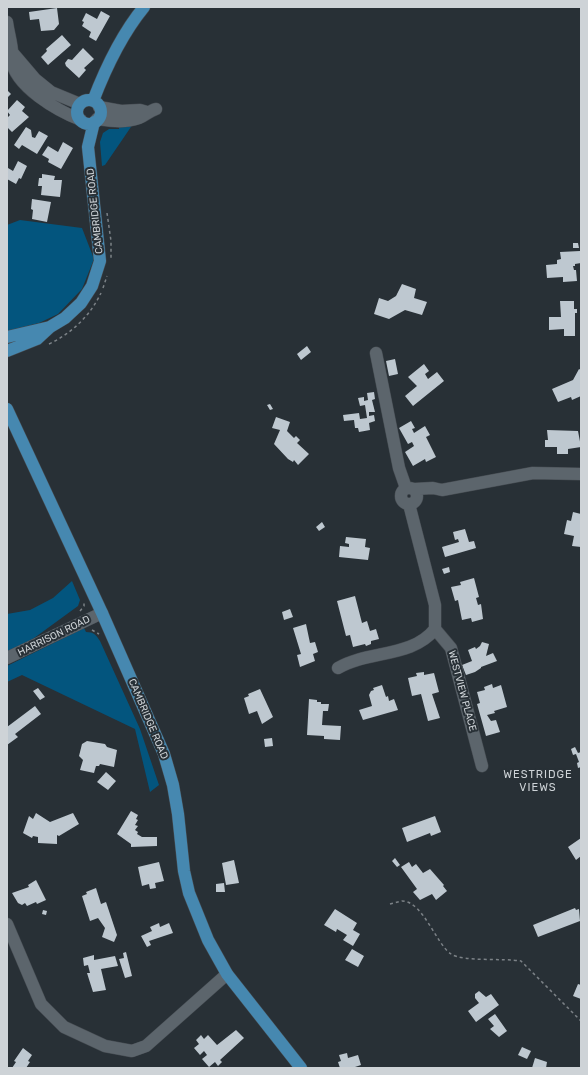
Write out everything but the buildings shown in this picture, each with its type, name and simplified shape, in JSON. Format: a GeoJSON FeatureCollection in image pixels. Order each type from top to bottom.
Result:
{"type":"FeatureCollection","features":[{"type":"Feature","properties":{"kind":"main road"},"geometry":{"type":"LineString","coordinates":[[96,104],[86,100],[80,104],[77,114],[89,121],[100,113],[96,104],[106,68],[118,44],[144,7]]}},
{"type":"Feature","properties":{"kind":"main road","name":"CAMBRIDGE ROAD"},"geometry":{"type":"LineString","coordinates":[[7,351],[37,339],[50,327],[65,318],[81,303],[92,286],[100,261],[88,147],[89,121]]}},
{"type":"Feature","properties":{"kind":"main road","name":"CAMBRIDGE ROAD"},"geometry":{"type":"LineString","coordinates":[[7,337],[50,327]]}},
{"type":"Feature","properties":{"kind":"main road","name":"CAMBRIDGE ROAD"},"geometry":{"type":"LineString","coordinates":[[7,409],[102,613],[164,754],[173,785],[178,814],[184,871],[189,893],[208,940],[227,974],[301,1068]]}},
{"type":"Feature","properties":{"kind":"street"},"geometry":{"type":"LineString","coordinates":[[7,22],[12,61],[21,78],[47,97],[63,114],[89,121],[127,121],[141,118],[152,111],[122,111],[96,104]]}},
{"type":"Feature","properties":{"kind":"street"},"geometry":{"type":"LineString","coordinates":[[47,97],[80,104]]}},
{"type":"Feature","properties":{"kind":"street"},"geometry":{"type":"LineString","coordinates":[[338,668],[353,662],[417,645],[428,638],[435,629],[435,606],[411,496],[399,468],[376,353]]}},
{"type":"Feature","properties":{"kind":"street"},"geometry":{"type":"LineString","coordinates":[[411,496],[434,495],[442,490],[533,473],[581,474]]}},
{"type":"Feature","properties":{"kind":"street","name":"HARRISON ROAD"},"geometry":{"type":"LineString","coordinates":[[7,658],[102,613]]}},
{"type":"Feature","properties":{"kind":"street","name":"WESTVIEW PLACE"},"geometry":{"type":"LineString","coordinates":[[435,629],[451,648],[482,766]]}},
{"type":"Feature","properties":{"kind":"street"},"geometry":{"type":"LineString","coordinates":[[7,924],[41,1004],[64,1027],[112,1048],[132,1050],[146,1046],[227,974]]}},
{"type":"Feature","properties":{"kind":"path"},"geometry":{"type":"LineString","coordinates":[[106,212],[111,241],[110,262]]}},
{"type":"Feature","properties":{"kind":"path"},"geometry":{"type":"LineString","coordinates":[[43,346],[64,336],[76,327],[86,316],[95,305],[108,273]]}},
{"type":"Feature","properties":{"kind":"path"},"geometry":{"type":"LineString","coordinates":[[81,613],[79,610],[84,606],[84,600]]}},
{"type":"Feature","properties":{"kind":"path"},"geometry":{"type":"LineString","coordinates":[[390,904],[403,901],[410,903],[427,921],[450,954],[459,957],[508,958],[521,961],[581,1021]]}},
{"type":"Feature","properties":{"kind":"shaded area"},"geometry":{"type":"Polygon","coordinates":[[[133,124],[105,165],[102,166],[100,142],[103,133],[109,129],[119,129],[119,125],[133,124]]]}},
{"type":"Feature","properties":{"kind":"shaded area"},"geometry":{"type":"Polygon","coordinates":[[[20,220],[82,228],[94,259],[82,289],[58,314],[39,323],[7,331],[7,225],[20,220]]]}},
{"type":"Feature","properties":{"kind":"shaded area"},"geometry":{"type":"Polygon","coordinates":[[[72,581],[80,600],[78,606],[30,641],[7,652],[7,614],[30,610],[53,598],[72,581]]]}},
{"type":"Feature","properties":{"kind":"shaded area"},"geometry":{"type":"Polygon","coordinates":[[[84,628],[86,632],[94,634],[100,641],[140,729],[159,785],[150,792],[135,729],[22,675],[7,682],[7,666],[84,628]]]}},
{"type":"Feature","properties":{"kind":"district","name":"WESTRIDGE VIEWS"},"geometry":{"type":"Point","coordinates":[538,781]}}]}
